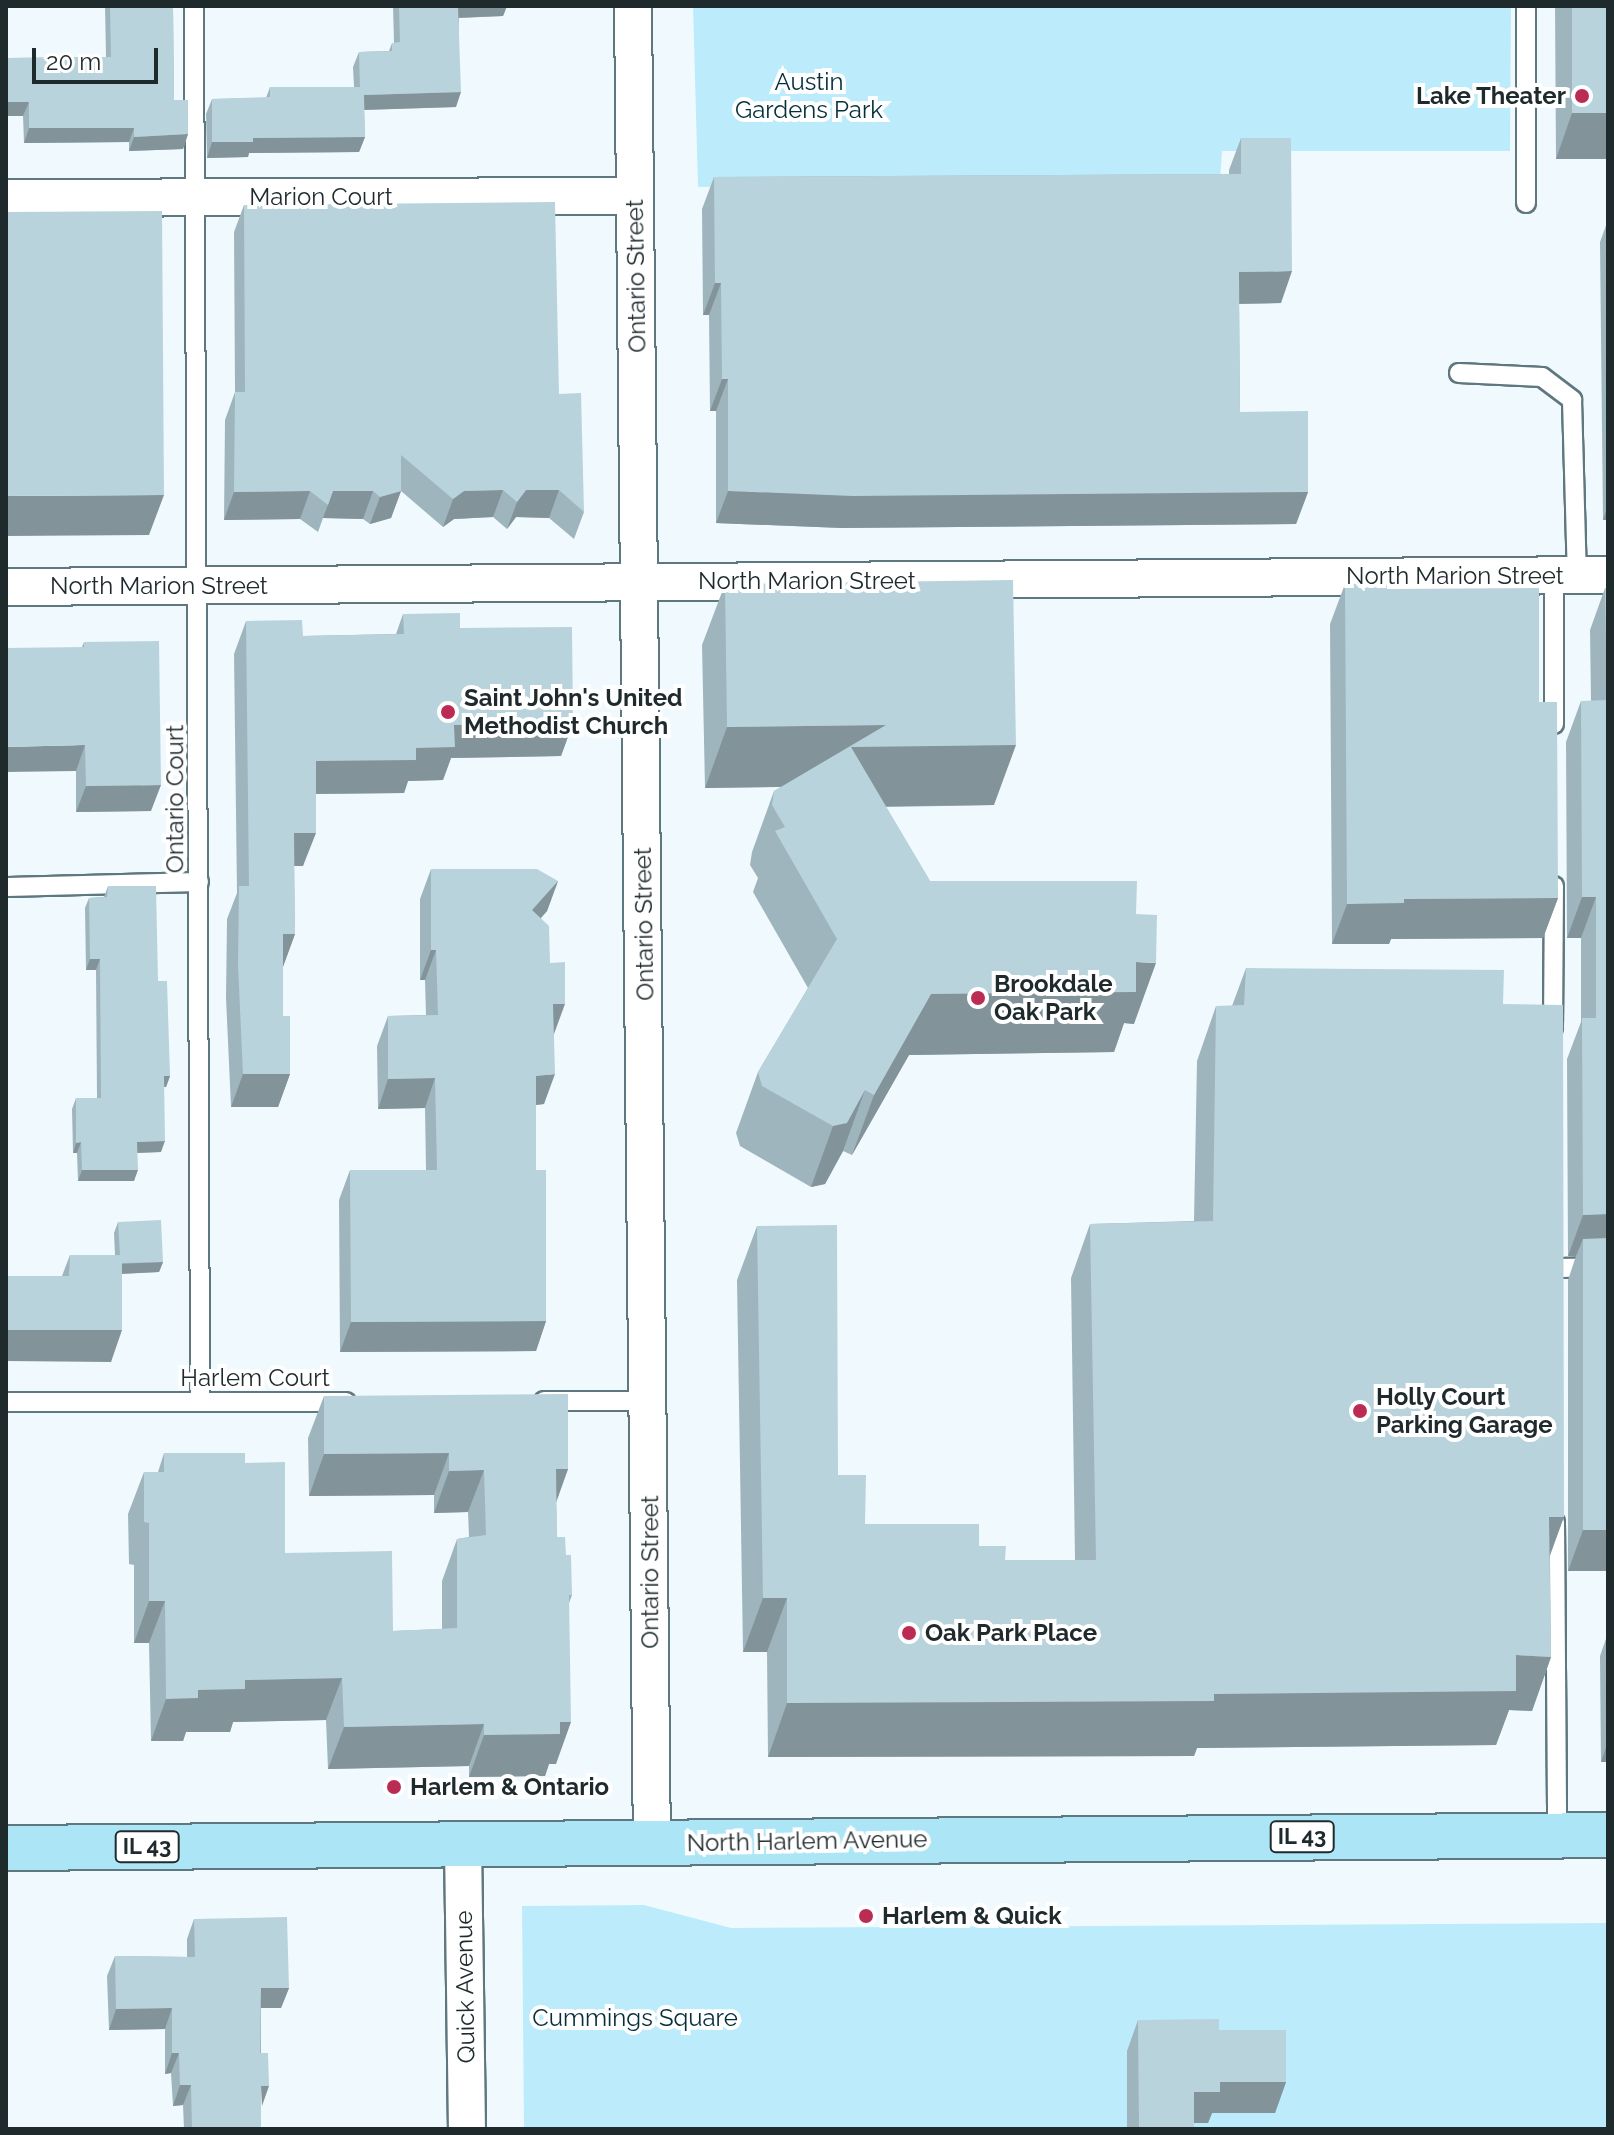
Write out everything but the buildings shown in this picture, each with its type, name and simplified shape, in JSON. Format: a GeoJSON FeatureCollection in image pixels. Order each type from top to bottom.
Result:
{"type":"FeatureCollection","features":[{"type":"Feature","properties":{"kind":"main road","name":"North Harlem Avenue"},"geometry":{"type":"LineString","coordinates":[[6,1848],[1608,1835]]}},
{"type":"Feature","properties":{"kind":"street","name":"Ontario Street"},"geometry":{"type":"LineString","coordinates":[[633,6],[652,1843]]}},
{"type":"Feature","properties":{"kind":"street","name":"Marion Court"},"geometry":{"type":"LineString","coordinates":[[6,198],[635,196]]}},
{"type":"Feature","properties":{"kind":"street","name":"North Marion Street"},"geometry":{"type":"LineString","coordinates":[[6,587],[1580,575]]}},
{"type":"Feature","properties":{"kind":"street","name":"Quick Avenue"},"geometry":{"type":"LineString","coordinates":[[463,1844],[467,2129]]}},
{"type":"Feature","properties":{"kind":"lane","name":"Ontario Court"},"geometry":{"type":"LineString","coordinates":[[194,6],[200,1402]]}},
{"type":"Feature","properties":{"kind":"lane"},"geometry":{"type":"LineString","coordinates":[[1526,6],[1526,203]]}},
{"type":"Feature","properties":{"kind":"lane"},"geometry":{"type":"LineString","coordinates":[[1459,373],[1542,377],[1572,400],[1580,575],[1554,745]]}},
{"type":"Feature","properties":{"kind":"lane"},"geometry":{"type":"LineString","coordinates":[[1553,1047],[1554,872]]}},
{"type":"Feature","properties":{"kind":"lane"},"geometry":{"type":"LineString","coordinates":[[6,887],[199,882]]}},
{"type":"Feature","properties":{"kind":"lane"},"geometry":{"type":"LineString","coordinates":[[1553,1268],[1608,1267]]}},
{"type":"Feature","properties":{"kind":"lane","name":"Harlem Court"},"geometry":{"type":"LineString","coordinates":[[6,1402],[370,1401]]}},
{"type":"Feature","properties":{"kind":"lane"},"geometry":{"type":"LineString","coordinates":[[525,1401],[649,1401]]}},
{"type":"Feature","properties":{"kind":"lane"},"geometry":{"type":"LineString","coordinates":[[1554,1502],[1557,1835]]}},
{"type":"Feature","properties":{"kind":"green space","name":"Austin Gardens Park"},"geometry":{"type":"Polygon","coordinates":[[[693,6],[1511,6],[1510,151],[1222,151],[1220,181],[698,187],[693,6]]]}},
{"type":"Feature","properties":{"kind":"green space","name":"Cummings Square"},"geometry":{"type":"Polygon","coordinates":[[[644,1905],[731,1928],[1608,1923],[1608,2129],[524,2129],[522,1906],[644,1905]]]}},
{"type":"Feature","properties":{"kind":"place","name":"Lake Theater"},"geometry":{"type":"Point","coordinates":[1582,96]}},
{"type":"Feature","properties":{"kind":"place","name":"Saint John's United Methodist Church"},"geometry":{"type":"Point","coordinates":[448,712]}},
{"type":"Feature","properties":{"kind":"place","name":"Brookdale Oak Park"},"geometry":{"type":"Point","coordinates":[978,998]}},
{"type":"Feature","properties":{"kind":"place","name":"Holly Court Parking Garage"},"geometry":{"type":"Point","coordinates":[1360,1411]}},
{"type":"Feature","properties":{"kind":"place","name":"Oak Park Place"},"geometry":{"type":"Point","coordinates":[909,1633]}},
{"type":"Feature","properties":{"kind":"place","name":"Harlem & Ontario"},"geometry":{"type":"Point","coordinates":[394,1787]}},
{"type":"Feature","properties":{"kind":"place","name":"Harlem & Quick"},"geometry":{"type":"Point","coordinates":[866,1916]}}]}
